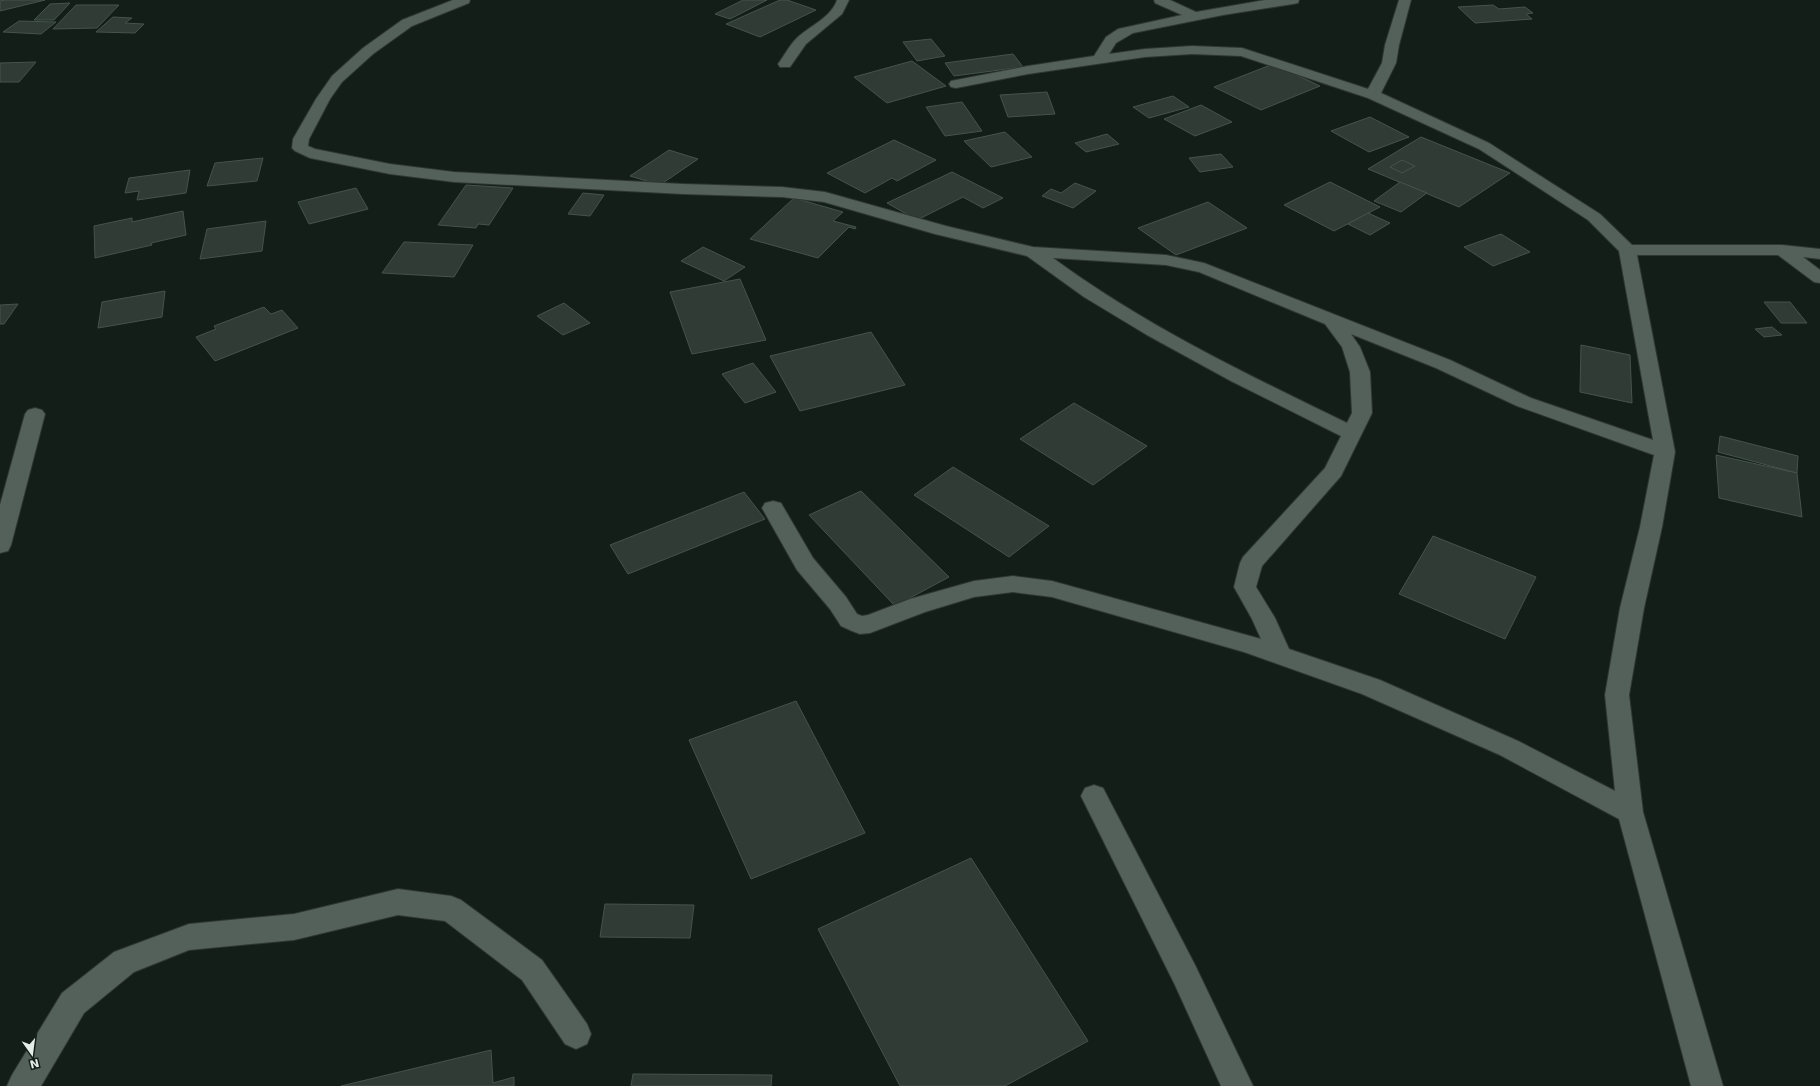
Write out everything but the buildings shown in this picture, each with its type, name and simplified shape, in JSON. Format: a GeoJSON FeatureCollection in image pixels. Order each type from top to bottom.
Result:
{"type":"FeatureCollection","features":[{"type":"Feature","properties":{"kind":"street"},"geometry":{"type":"LineString","coordinates":[[464,0],[407,23],[368,51],[337,79],[324,98],[301,139],[300,148],[310,153],[390,169],[454,177],[684,189],[782,192],[825,197],[941,230],[1033,252],[1166,260],[1204,268],[1443,364],[1524,402],[1665,452]]}},
{"type":"Feature","properties":{"kind":"street"},"geometry":{"type":"LineString","coordinates":[[785,64],[802,39],[830,19],[843,4],[843,0]]}},
{"type":"Feature","properties":{"kind":"street"},"geometry":{"type":"LineString","coordinates":[[1160,0],[1194,16]]}},
{"type":"Feature","properties":{"kind":"street"},"geometry":{"type":"LineString","coordinates":[[1100,59],[1111,39],[1130,29],[1194,16],[1293,0]]}},
{"type":"Feature","properties":{"kind":"street"},"geometry":{"type":"LineString","coordinates":[[1373,95],[1379,80],[1389,63],[1392,45],[1405,0]]}},
{"type":"Feature","properties":{"kind":"street"},"geometry":{"type":"LineString","coordinates":[[956,84],[1028,70],[1146,53],[1192,50],[1242,52],[1373,95],[1484,146],[1594,217],[1627,250],[1665,452],[1651,527],[1632,608],[1617,695],[1630,812],[1707,1086]]}},
{"type":"Feature","properties":{"kind":"street"},"geometry":{"type":"LineString","coordinates":[[1627,250],[1782,250],[1820,254]]}},
{"type":"Feature","properties":{"kind":"street"},"geometry":{"type":"LineString","coordinates":[[1782,250],[1820,278]]}},
{"type":"Feature","properties":{"kind":"street"},"geometry":{"type":"LineString","coordinates":[[1033,252],[1077,284],[1125,315],[1254,386],[1352,434]]}},
{"type":"Feature","properties":{"kind":"street"},"geometry":{"type":"LineString","coordinates":[[1280,655],[1263,618],[1245,587],[1250,563],[1334,471],[1362,413],[1360,372],[1352,348],[1331,320]]}},
{"type":"Feature","properties":{"kind":"street"},"geometry":{"type":"LineString","coordinates":[[0,545],[36,414]]}},
{"type":"Feature","properties":{"kind":"street"},"geometry":{"type":"LineString","coordinates":[[773,508],[805,564],[838,603],[850,620],[860,624],[870,624],[918,605],[974,589],[1013,584],[1052,589],[1250,644],[1371,687],[1502,745],[1630,812]]}},
{"type":"Feature","properties":{"kind":"street"},"geometry":{"type":"LineString","coordinates":[[1094,796],[1185,975],[1237,1086]]}},
{"type":"Feature","properties":{"kind":"street"},"geometry":{"type":"LineString","coordinates":[[23,1086],[73,1003],[124,962],[189,937],[294,927],[398,902],[451,909],[532,970],[576,1034]]}}]}
